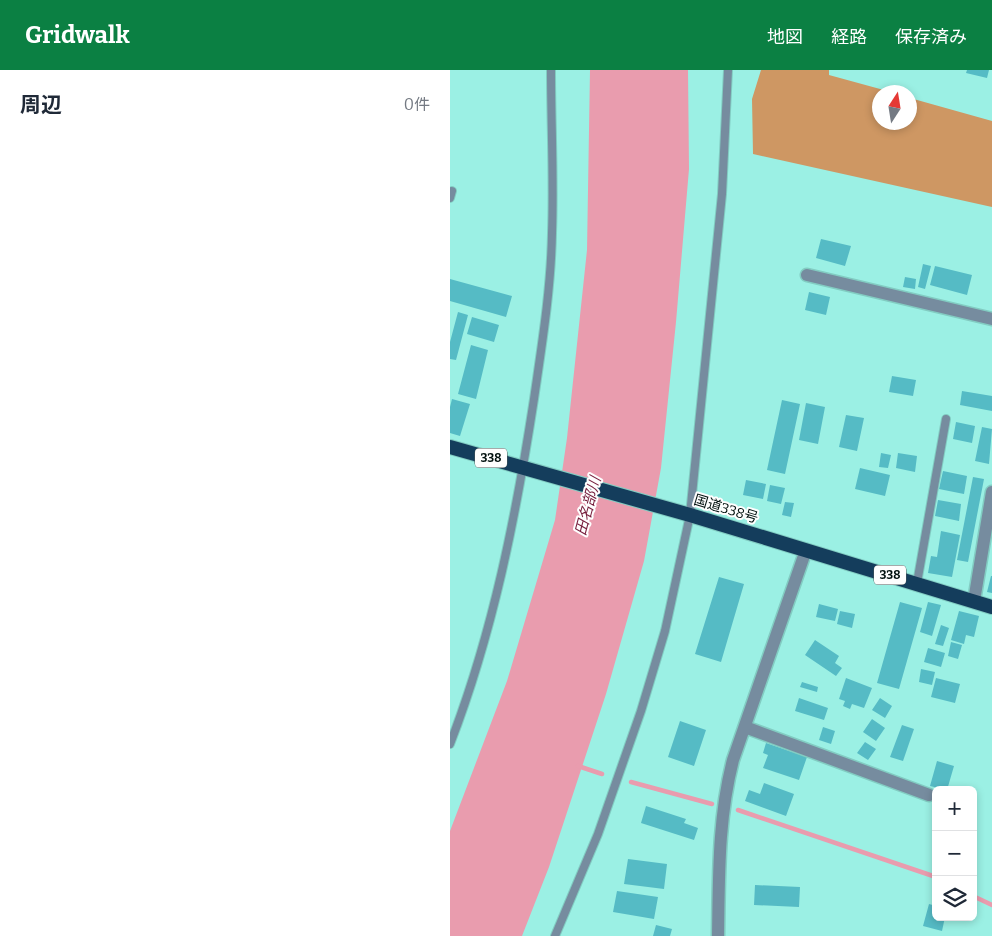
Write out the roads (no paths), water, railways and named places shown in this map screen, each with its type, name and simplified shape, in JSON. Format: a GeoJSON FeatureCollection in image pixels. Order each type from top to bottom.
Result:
{"type":"FeatureCollection","features":[{"type":"Feature","properties":{"kind":"highway","name":"国道338号"},"geometry":{"type":"LineString","coordinates":[[450,447],[684,513],[992,607]]}},
{"type":"Feature","properties":{"kind":"street"},"geometry":{"type":"LineString","coordinates":[[807,274],[992,319]]}},
{"type":"Feature","properties":{"kind":"street"},"geometry":{"type":"LineString","coordinates":[[974,601],[992,492]]}},
{"type":"Feature","properties":{"kind":"street"},"geometry":{"type":"LineString","coordinates":[[718,936],[720,836],[725,791],[806,550]]}},
{"type":"Feature","properties":{"kind":"street"},"geometry":{"type":"LineString","coordinates":[[745,727],[929,795]]}},
{"type":"Feature","properties":{"kind":"lane"},"geometry":{"type":"LineString","coordinates":[[450,744],[478,667],[499,590],[527,469],[548,302],[552,234],[552,70]]}},
{"type":"Feature","properties":{"kind":"lane"},"geometry":{"type":"LineString","coordinates":[[555,936],[598,834],[641,710],[664,631],[684,513],[722,194],[728,70]]}},
{"type":"Feature","properties":{"kind":"lane"},"geometry":{"type":"LineString","coordinates":[[917,583],[946,419]]}},
{"type":"Feature","properties":{"kind":"water","name":"田名部川"},"geometry":{"type":"Polygon","coordinates":[[[590,70],[688,70],[689,169],[661,468],[644,561],[606,694],[549,867],[522,936],[450,936],[450,831],[507,681],[555,520],[567,438],[587,250],[590,70]]]}},
{"type":"Feature","properties":{"kind":"waterway"},"geometry":{"type":"LineString","coordinates":[[578,766],[602,774]]}},
{"type":"Feature","properties":{"kind":"waterway"},"geometry":{"type":"LineString","coordinates":[[631,782],[712,804]]}},
{"type":"Feature","properties":{"kind":"waterway"},"geometry":{"type":"LineString","coordinates":[[738,810],[933,876]]}},
{"type":"Feature","properties":{"kind":"waterway"},"geometry":{"type":"LineString","coordinates":[[977,898],[992,905]]}}]}
